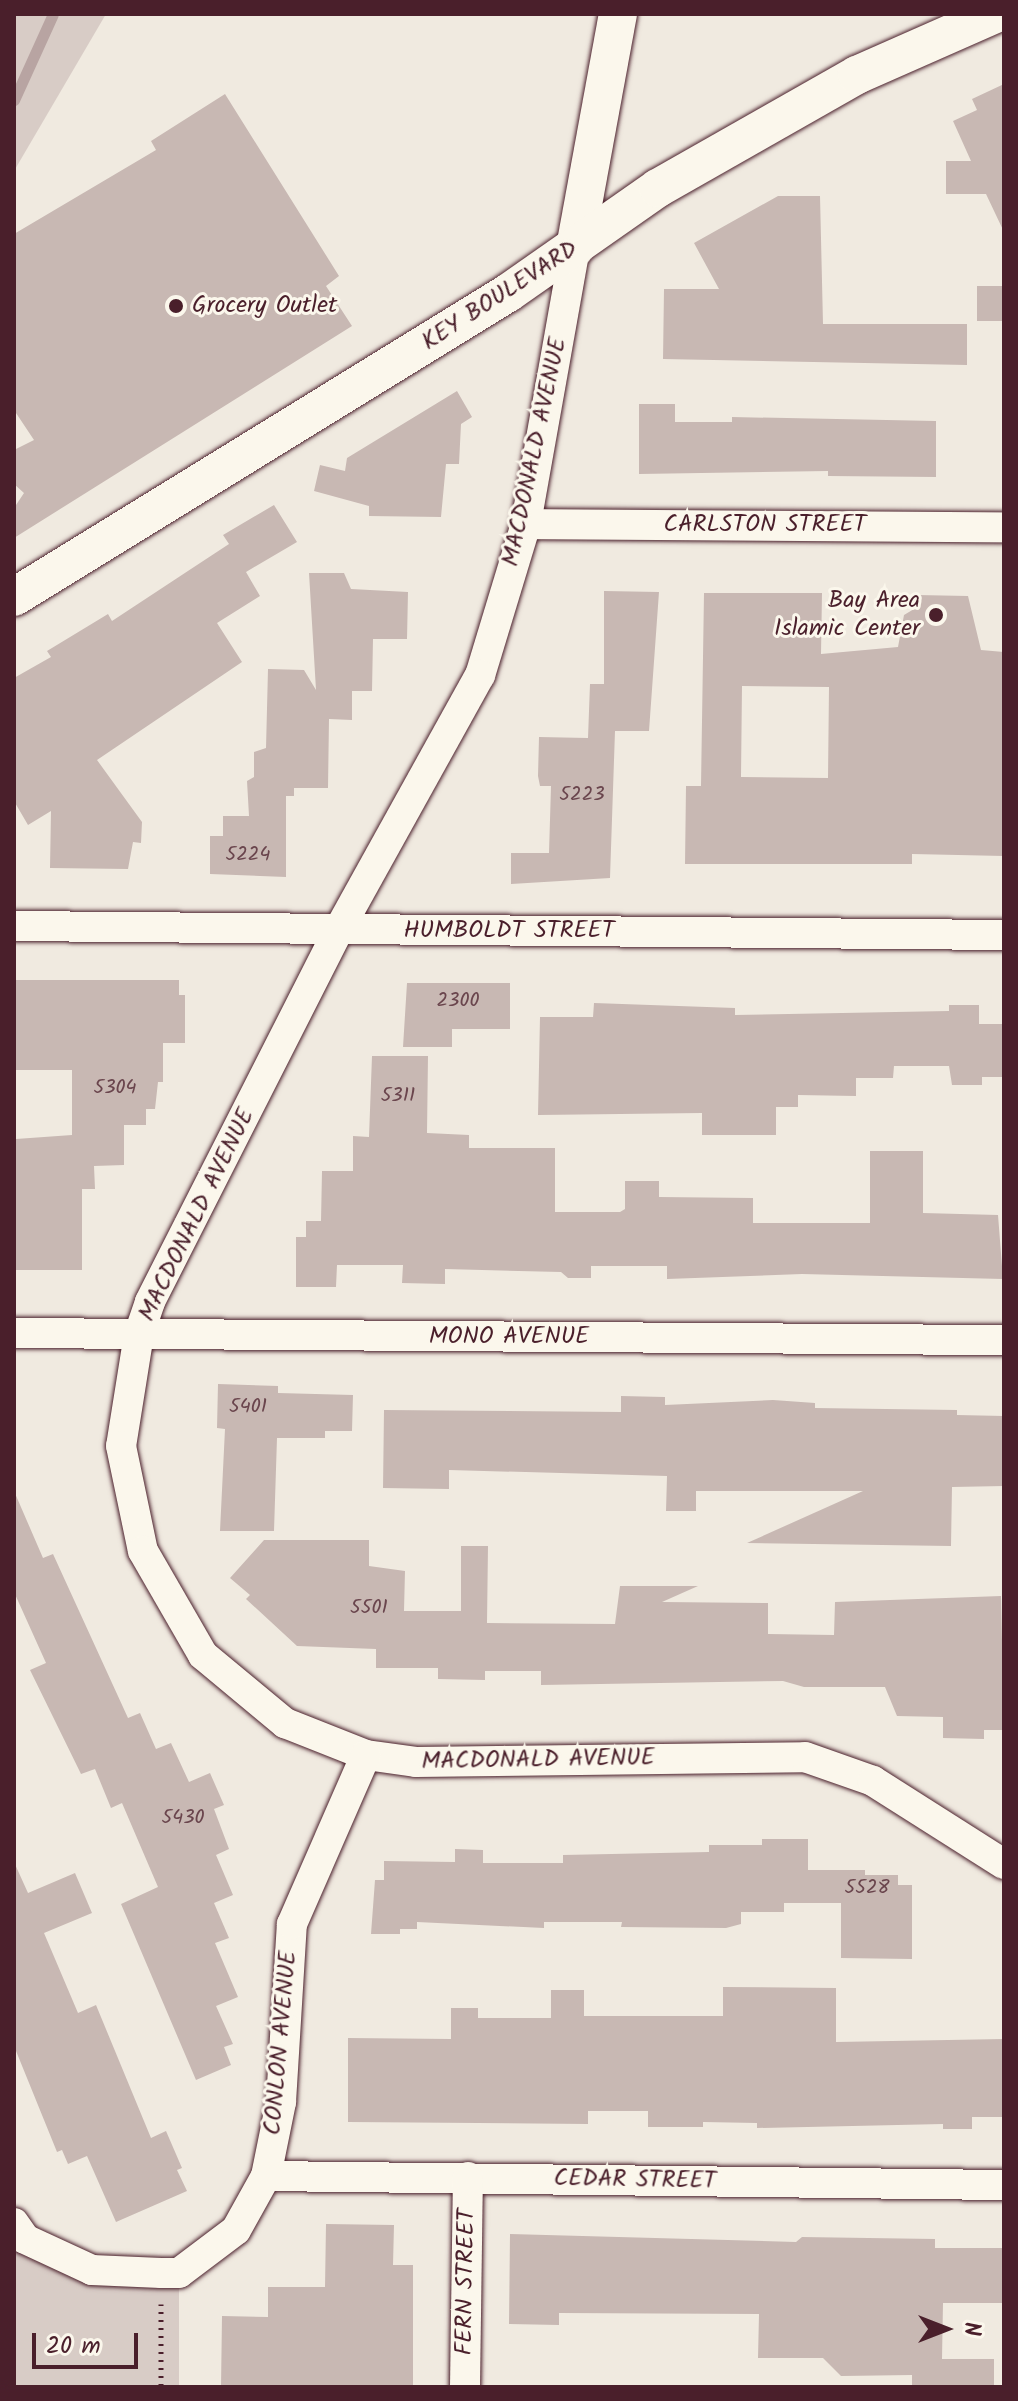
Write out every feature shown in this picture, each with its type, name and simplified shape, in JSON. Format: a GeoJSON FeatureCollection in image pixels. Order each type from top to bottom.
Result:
{"type":"FeatureCollection","features":[{"type":"Feature","properties":{"kind":"street","name":"MACDONALD AVENUE"},"geometry":{"type":"LineString","coordinates":[[618,14],[526,524],[480,675],[339,929],[150,1302],[139,1334],[121,1446],[143,1551],[203,1655],[285,1723],[366,1755],[416,1762],[805,1757],[873,1781],[1004,1864]]}},
{"type":"Feature","properties":{"kind":"street","name":"KEY BOULEVARD"},"geometry":{"type":"LineString","coordinates":[[14,597],[575,248],[658,188],[843,83],[995,14]]}},
{"type":"Feature","properties":{"kind":"street","name":"CARLSTON STREET"},"geometry":{"type":"LineString","coordinates":[[526,524],[1004,527]]}},
{"type":"Feature","properties":{"kind":"street","name":"HUMBOLDT STREET"},"geometry":{"type":"LineString","coordinates":[[14,926],[1004,935]]}},
{"type":"Feature","properties":{"kind":"street","name":"MONO AVENUE"},"geometry":{"type":"LineString","coordinates":[[14,1333],[1004,1340]]}},
{"type":"Feature","properties":{"kind":"street","name":"CONLON AVENUE"},"geometry":{"type":"LineString","coordinates":[[14,2223],[25,2239],[92,2270],[161,2273],[179,2273],[236,2230],[266,2176],[281,2102],[292,1924],[366,1755]]}},
{"type":"Feature","properties":{"kind":"street","name":"CEDAR STREET"},"geometry":{"type":"LineString","coordinates":[[266,2176],[1004,2185]]}},
{"type":"Feature","properties":{"kind":"street","name":"FERN STREET"},"geometry":{"type":"LineString","coordinates":[[465,2387],[468,2177]]}},
{"type":"Feature","properties":{"kind":"path"},"geometry":{"type":"LineString","coordinates":[[161,2273],[161,2387]]}},
{"type":"Feature","properties":{"kind":"shaded area"},"geometry":{"type":"Polygon","coordinates":[[[14,14],[106,14],[14,171],[14,14]]]}},
{"type":"Feature","properties":{"kind":"shaded area"},"geometry":{"type":"Polygon","coordinates":[[[14,2223],[26,2240],[179,2274],[179,2387],[14,2387],[14,2223]]]}},
{"type":"Feature","properties":{"kind":"building"},"geometry":{"type":"Polygon","coordinates":[[[1004,84],[1004,232],[986,194],[946,194],[946,161],[971,161],[953,121],[977,110],[972,99],[1004,84]]]}},
{"type":"Feature","properties":{"kind":"building","name":"Grocery Outlet"},"geometry":{"type":"Polygon","coordinates":[[[225,94],[339,276],[326,286],[352,326],[14,538],[14,508],[24,493],[14,484],[14,450],[34,440],[14,410],[14,234],[156,150],[151,141],[225,94]]]}},
{"type":"Feature","properties":{"kind":"building"},"geometry":{"type":"Polygon","coordinates":[[[778,196],[820,196],[823,324],[967,324],[967,365],[663,359],[664,289],[719,289],[694,243],[778,196]]]}},
{"type":"Feature","properties":{"kind":"building"},"geometry":{"type":"Polygon","coordinates":[[[977,286],[1004,286],[1004,321],[977,321],[977,286]]]}},
{"type":"Feature","properties":{"kind":"building"},"geometry":{"type":"Polygon","coordinates":[[[457,391],[472,417],[461,424],[459,464],[446,464],[441,517],[369,516],[369,506],[314,491],[320,465],[345,471],[347,458],[457,391]]]}},
{"type":"Feature","properties":{"kind":"building"},"geometry":{"type":"Polygon","coordinates":[[[639,404],[675,404],[675,422],[732,422],[732,417],[936,421],[936,477],[828,476],[828,471],[639,474],[639,404]]]}},
{"type":"Feature","properties":{"kind":"building"},"geometry":{"type":"Polygon","coordinates":[[[274,505],[297,542],[246,572],[260,596],[217,623],[242,662],[97,760],[142,822],[141,843],[133,842],[128,869],[50,868],[51,811],[28,825],[14,801],[14,678],[51,657],[47,651],[108,614],[112,621],[229,544],[223,535],[274,505]]]}},
{"type":"Feature","properties":{"kind":"building"},"geometry":{"type":"Polygon","coordinates":[[[309,573],[344,573],[351,589],[408,592],[407,639],[373,639],[372,691],[352,691],[352,720],[329,719],[328,788],[294,788],[294,796],[286,796],[286,877],[210,874],[210,836],[223,836],[223,816],[249,816],[247,781],[254,777],[254,752],[266,748],[268,669],[304,670],[316,690],[309,573]]]}},
{"type":"Feature","properties":{"kind":"building"},"geometry":{"type":"Polygon","coordinates":[[[604,591],[659,592],[649,731],[615,731],[610,878],[511,884],[511,853],[549,853],[551,786],[540,786],[539,737],[588,738],[590,684],[604,684],[604,591]]]}},
{"type":"Feature","properties":{"kind":"building"},"geometry":{"type":"Polygon","coordinates":[[[704,593],[822,593],[821,654],[898,647],[904,615],[914,609],[917,595],[968,596],[981,650],[1004,652],[1004,856],[912,854],[912,864],[685,864],[686,786],[701,786],[704,593]],[[742,686],[741,777],[828,778],[829,687],[742,686]]]}},
{"type":"Feature","properties":{"kind":"building"},"geometry":{"type":"Polygon","coordinates":[[[14,980],[179,980],[179,995],[185,995],[185,1043],[163,1043],[163,1082],[158,1082],[155,1109],[146,1109],[146,1125],[124,1125],[124,1165],[94,1166],[95,1189],[82,1189],[82,1270],[14,1270],[16,1139],[72,1135],[72,1070],[14,1070],[14,980]]]}},
{"type":"Feature","properties":{"kind":"building"},"geometry":{"type":"Polygon","coordinates":[[[407,983],[510,983],[510,1029],[452,1029],[452,1047],[403,1047],[407,983]]]}},
{"type":"Feature","properties":{"kind":"building"},"geometry":{"type":"Polygon","coordinates":[[[594,1003],[735,1008],[735,1015],[949,1011],[949,1005],[979,1005],[979,1024],[1004,1024],[1004,1077],[982,1077],[982,1085],[952,1085],[949,1066],[894,1066],[893,1078],[856,1078],[856,1096],[798,1095],[798,1107],[776,1107],[776,1135],[702,1135],[702,1113],[538,1115],[540,1017],[593,1017],[594,1003]]]}},
{"type":"Feature","properties":{"kind":"building"},"geometry":{"type":"Polygon","coordinates":[[[372,1056],[428,1056],[427,1133],[469,1135],[469,1148],[555,1148],[555,1212],[620,1212],[625,1209],[625,1181],[659,1181],[659,1197],[753,1198],[753,1223],[870,1223],[870,1151],[923,1151],[923,1213],[998,1215],[1003,1279],[802,1274],[667,1279],[667,1266],[591,1266],[591,1278],[568,1278],[561,1272],[445,1269],[445,1284],[402,1283],[403,1265],[337,1265],[336,1287],[296,1287],[296,1237],[306,1237],[306,1221],[321,1221],[322,1171],[353,1171],[353,1136],[369,1137],[372,1056]]]}},
{"type":"Feature","properties":{"kind":"building"},"geometry":{"type":"Polygon","coordinates":[[[218,1384],[278,1386],[278,1393],[353,1395],[352,1431],[325,1431],[325,1438],[277,1438],[274,1531],[220,1531],[225,1429],[217,1428],[218,1384]]]}},
{"type":"Feature","properties":{"kind":"building"},"geometry":{"type":"Polygon","coordinates":[[[621,1396],[665,1397],[665,1405],[773,1400],[815,1403],[815,1408],[957,1410],[957,1415],[1004,1416],[1004,1486],[952,1487],[951,1546],[747,1543],[863,1491],[696,1491],[696,1511],[666,1511],[667,1476],[449,1470],[449,1489],[383,1488],[384,1410],[621,1412],[621,1396]]]}},
{"type":"Feature","properties":{"kind":"building"},"geometry":{"type":"Polygon","coordinates":[[[14,1491],[43,1558],[53,1554],[128,1718],[140,1713],[156,1749],[171,1743],[189,1782],[210,1773],[224,1805],[214,1809],[229,1849],[216,1855],[233,1895],[214,1903],[229,1938],[215,1943],[238,1997],[216,2006],[233,2044],[224,2047],[231,2065],[196,2080],[121,1904],[158,1887],[122,1803],[111,1808],[95,1769],[81,1774],[30,1670],[46,1663],[14,1592],[14,1491]]]}},
{"type":"Feature","properties":{"kind":"building"},"geometry":{"type":"Polygon","coordinates":[[[264,1540],[369,1540],[369,1566],[405,1571],[404,1611],[461,1611],[461,1546],[488,1546],[487,1623],[615,1624],[620,1586],[698,1586],[662,1602],[768,1603],[768,1634],[834,1635],[835,1602],[1001,1596],[1004,1730],[984,1730],[984,1739],[943,1738],[943,1717],[897,1716],[885,1687],[804,1687],[783,1681],[541,1685],[541,1671],[485,1671],[485,1680],[438,1679],[438,1668],[376,1668],[376,1649],[297,1646],[246,1599],[250,1595],[230,1578],[264,1540]]]}},
{"type":"Feature","properties":{"kind":"building"},"geometry":{"type":"Polygon","coordinates":[[[762,1839],[808,1839],[808,1870],[865,1870],[865,1875],[898,1875],[898,1885],[912,1885],[912,1959],[841,1958],[841,1903],[784,1903],[784,1912],[741,1912],[741,1924],[726,1928],[621,1927],[622,1922],[544,1922],[544,1928],[417,1922],[417,1929],[400,1929],[400,1934],[371,1934],[375,1880],[384,1880],[384,1861],[455,1862],[455,1849],[483,1850],[483,1863],[563,1863],[563,1855],[709,1852],[709,1845],[762,1845],[762,1839]]]}},
{"type":"Feature","properties":{"kind":"building"},"geometry":{"type":"Polygon","coordinates":[[[14,1862],[28,1893],[75,1873],[92,1913],[44,1933],[78,2013],[96,2005],[151,2138],[166,2131],[182,2168],[177,2170],[187,2191],[116,2222],[87,2156],[68,2164],[62,2150],[57,2152],[14,2046],[14,1862]]]}},
{"type":"Feature","properties":{"kind":"building"},"geometry":{"type":"Polygon","coordinates":[[[723,1987],[836,1988],[836,2042],[1004,2039],[1004,2117],[972,2117],[972,2129],[943,2129],[943,2124],[757,2128],[757,2123],[703,2122],[703,2127],[648,2127],[648,2111],[588,2111],[588,2124],[348,2122],[348,2038],[451,2039],[451,2008],[478,2008],[478,2018],[551,2018],[551,1990],[584,1990],[584,2016],[723,2016],[723,1987]]]}},
{"type":"Feature","properties":{"kind":"building"},"geometry":{"type":"Polygon","coordinates":[[[326,2224],[394,2225],[393,2265],[413,2265],[413,2387],[221,2387],[222,2316],[268,2317],[268,2287],[325,2287],[326,2224]]]}},
{"type":"Feature","properties":{"kind":"building"},"geometry":{"type":"Polygon","coordinates":[[[510,2234],[796,2242],[802,2237],[935,2239],[935,2248],[1004,2248],[1004,2303],[943,2303],[942,2359],[994,2359],[994,2387],[912,2387],[912,2375],[841,2376],[823,2358],[758,2358],[759,2314],[559,2313],[559,2325],[509,2324],[510,2234]]]}},
{"type":"Feature","properties":{"kind":"waterway"},"geometry":{"type":"LineString","coordinates":[[14,100],[53,14]]}},
{"type":"Feature","properties":{"kind":"place","name":"Grocery Outlet"},"geometry":{"type":"Point","coordinates":[176,306]}},
{"type":"Feature","properties":{"kind":"place","name":"Bay Area Islamic Center"},"geometry":{"type":"Point","coordinates":[936,615]}}]}
